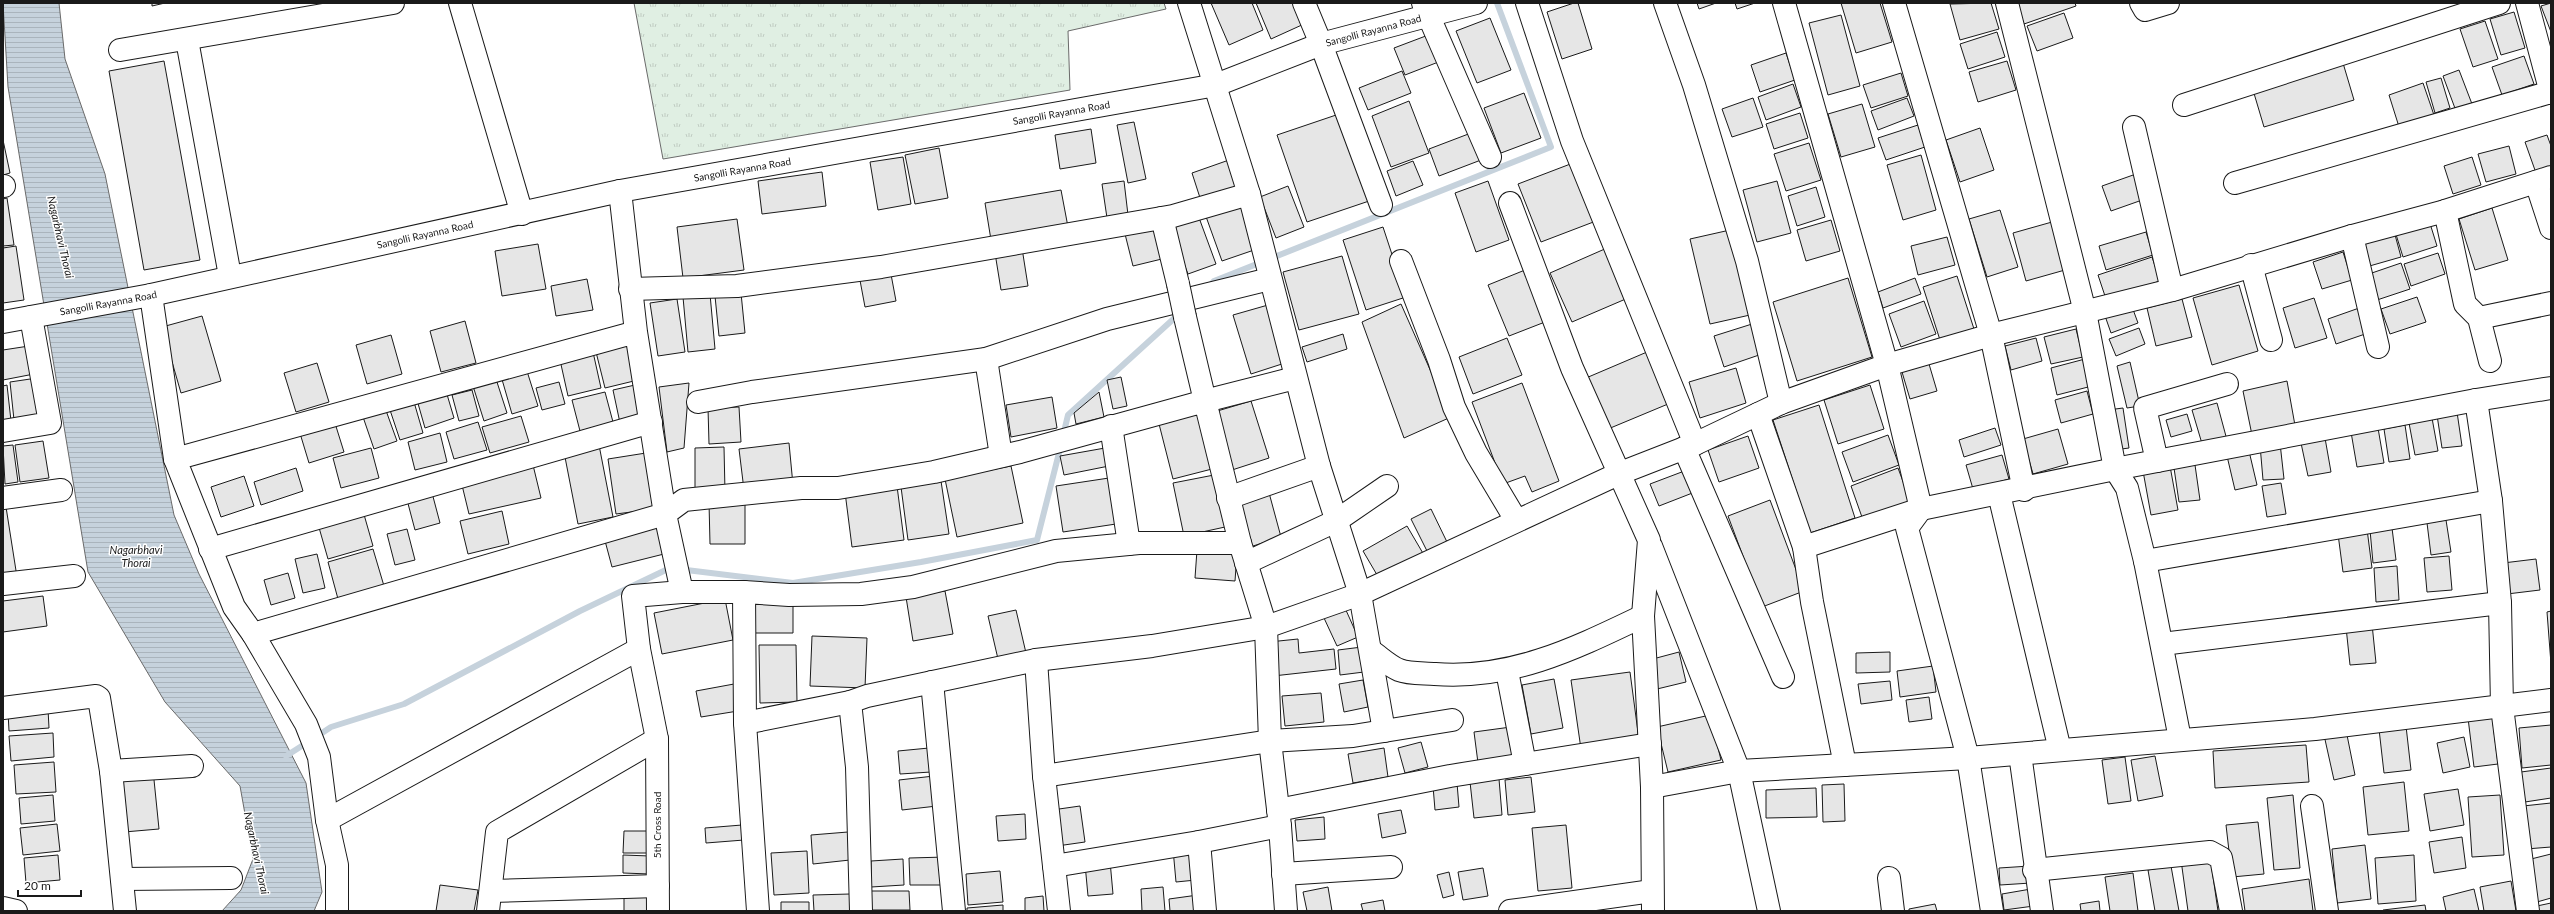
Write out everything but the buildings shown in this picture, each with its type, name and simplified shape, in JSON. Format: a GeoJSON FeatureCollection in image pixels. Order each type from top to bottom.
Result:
{"type":"FeatureCollection","features":[{"type":"Feature","properties":{"kind":"street"},"geometry":{"type":"LineString","coordinates":[[120,50],[187,40],[393,3]]}},
{"type":"Feature","properties":{"kind":"street"},"geometry":{"type":"LineString","coordinates":[[460,3],[522,214]]}},
{"type":"Feature","properties":{"kind":"street"},"geometry":{"type":"LineString","coordinates":[[1189,3],[1249,194],[1261,246],[1319,466],[1360,594],[1372,651],[1384,731]]}},
{"type":"Feature","properties":{"kind":"street"},"geometry":{"type":"LineString","coordinates":[[1304,3],[1322,44],[1381,205]]}},
{"type":"Feature","properties":{"kind":"street","name":"Sangolli Rayanna Road"},"geometry":{"type":"LineString","coordinates":[[3,322],[143,296],[522,214],[620,191],[1216,85],[1322,44],[1426,9],[1476,3]]}},
{"type":"Feature","properties":{"kind":"street"},"geometry":{"type":"LineString","coordinates":[[1527,3],[1572,141],[1689,446],[1782,677]]}},
{"type":"Feature","properties":{"kind":"street"},"geometry":{"type":"LineString","coordinates":[[1665,3],[1694,85],[1747,262],[1781,403]]}},
{"type":"Feature","properties":{"kind":"street"},"geometry":{"type":"LineString","coordinates":[[1784,3],[1887,365],[1921,510]]}},
{"type":"Feature","properties":{"kind":"street"},"geometry":{"type":"LineString","coordinates":[[1894,3],[1991,335],[2024,490]]}},
{"type":"Feature","properties":{"kind":"street"},"geometry":{"type":"LineString","coordinates":[[2007,3],[2086,312],[2115,469],[2127,488],[2146,561],[2180,739]]}},
{"type":"Feature","properties":{"kind":"street"},"geometry":{"type":"LineString","coordinates":[[2143,7],[2168,3]]}},
{"type":"Feature","properties":{"kind":"street"},"geometry":{"type":"LineString","coordinates":[[2184,105],[2499,3]]}},
{"type":"Feature","properties":{"kind":"street"},"geometry":{"type":"LineString","coordinates":[[2235,183],[2551,92],[2527,3]]}},
{"type":"Feature","properties":{"kind":"street"},"geometry":{"type":"LineString","coordinates":[[1426,9],[1490,157]]}},
{"type":"Feature","properties":{"kind":"street"},"geometry":{"type":"LineString","coordinates":[[187,40],[230,276]]}},
{"type":"Feature","properties":{"kind":"street"},"geometry":{"type":"LineString","coordinates":[[2134,127],[2172,290]]}},
{"type":"Feature","properties":{"kind":"street"},"geometry":{"type":"LineString","coordinates":[[745,723],[850,702],[868,696],[1036,660],[1152,646],[1266,627],[1360,594],[1516,520],[1618,474],[1689,446],[1781,403],[1887,365],[1991,335],[2172,290],[2251,265],[2445,211],[2544,179],[2551,228]]}},
{"type":"Feature","properties":{"kind":"street"},"geometry":{"type":"LineString","coordinates":[[620,191],[636,332],[665,514],[679,577],[744,592],[789,595],[861,594],[913,587],[1056,551],[1129,544],[1243,553],[1336,521],[1388,486]]}},
{"type":"Feature","properties":{"kind":"street"},"geometry":{"type":"LineString","coordinates":[[630,289],[737,286],[881,267],[1162,218],[1249,194]]}},
{"type":"Feature","properties":{"kind":"street"},"geometry":{"type":"LineString","coordinates":[[1510,203],[1572,368],[1618,474],[1631,496],[1739,771],[1769,911]]}},
{"type":"Feature","properties":{"kind":"street"},"geometry":{"type":"LineString","coordinates":[[2445,211],[2466,304],[2479,318],[2490,361]]}},
{"type":"Feature","properties":{"kind":"street"},"geometry":{"type":"LineString","coordinates":[[1162,218],[1228,498],[1266,627],[1270,741],[1279,818],[1286,911]]}},
{"type":"Feature","properties":{"kind":"street"},"geometry":{"type":"LineString","coordinates":[[2352,236],[2378,347]]}},
{"type":"Feature","properties":{"kind":"street"},"geometry":{"type":"LineString","coordinates":[[1401,261],[1439,360],[1454,407],[1476,453],[1516,520]]}},
{"type":"Feature","properties":{"kind":"street"},"geometry":{"type":"LineString","coordinates":[[2251,265],[2271,340]]}},
{"type":"Feature","properties":{"kind":"street"},"geometry":{"type":"LineString","coordinates":[[698,402],[752,392],[986,359],[1107,319],[1270,279]]}},
{"type":"Feature","properties":{"kind":"street"},"geometry":{"type":"LineString","coordinates":[[143,296],[175,459],[234,607],[253,634],[306,724],[319,757],[326,820],[337,865],[337,911]]}},
{"type":"Feature","properties":{"kind":"street"},"geometry":{"type":"LineString","coordinates":[[2479,318],[2551,303]]}},
{"type":"Feature","properties":{"kind":"street"},"geometry":{"type":"LineString","coordinates":[[3,431],[50,424],[36,316]]}},
{"type":"Feature","properties":{"kind":"street"},"geometry":{"type":"LineString","coordinates":[[175,459],[636,332]]}},
{"type":"Feature","properties":{"kind":"street"},"geometry":{"type":"LineString","coordinates":[[986,359],[1001,456]]}},
{"type":"Feature","properties":{"kind":"street"},"geometry":{"type":"LineString","coordinates":[[253,634],[665,514],[684,500],[801,488],[838,488],[927,473],[1001,456],[1295,378]]}},
{"type":"Feature","properties":{"kind":"street"},"geometry":{"type":"LineString","coordinates":[[2157,461],[2145,408],[2227,384]]}},
{"type":"Feature","properties":{"kind":"street"},"geometry":{"type":"LineString","coordinates":[[1804,547],[1921,510],[2024,490],[2115,469],[2476,400],[2551,388]]}},
{"type":"Feature","properties":{"kind":"street"},"geometry":{"type":"LineString","coordinates":[[2476,400],[2491,501],[2500,603],[2502,707],[2528,911]]}},
{"type":"Feature","properties":{"kind":"street"},"geometry":{"type":"LineString","coordinates":[[1758,414],[1804,547],[1812,602],[1845,765]]}},
{"type":"Feature","properties":{"kind":"street"},"geometry":{"type":"LineString","coordinates":[[210,549],[651,422]]}},
{"type":"Feature","properties":{"kind":"street"},"geometry":{"type":"LineString","coordinates":[[1111,426],[1129,544]]}},
{"type":"Feature","properties":{"kind":"street"},"geometry":{"type":"LineString","coordinates":[[1228,498],[1319,466]]}},
{"type":"Feature","properties":{"kind":"street"},"geometry":{"type":"LineString","coordinates":[[3,498],[61,490]]}},
{"type":"Feature","properties":{"kind":"street"},"geometry":{"type":"LineString","coordinates":[[1999,494],[2060,750]]}},
{"type":"Feature","properties":{"kind":"street"},"geometry":{"type":"LineString","coordinates":[[2146,561],[2491,501]]}},
{"type":"Feature","properties":{"kind":"street"},"geometry":{"type":"LineString","coordinates":[[1921,510],[1907,528],[1968,758],[1992,911]]}},
{"type":"Feature","properties":{"kind":"street"},"geometry":{"type":"LineString","coordinates":[[1510,911],[1653,901],[1652,787],[1643,616],[1649,540]]}},
{"type":"Feature","properties":{"kind":"street"},"geometry":{"type":"LineString","coordinates":[[3,584],[74,576]]}},
{"type":"Feature","properties":{"kind":"street","name":"5th Cross Road"},"geometry":{"type":"LineString","coordinates":[[658,911],[657,740],[639,650],[634,596],[679,577]]}},
{"type":"Feature","properties":{"kind":"street"},"geometry":{"type":"LineString","coordinates":[[744,592],[745,723],[758,911]]}},
{"type":"Feature","properties":{"kind":"street"},"geometry":{"type":"LineString","coordinates":[[2162,644],[2500,603]]}},
{"type":"Feature","properties":{"kind":"street"},"geometry":{"type":"LineString","coordinates":[[1372,651],[1399,670],[1417,673],[1451,675],[1507,671],[1575,649],[1643,616]]}},
{"type":"Feature","properties":{"kind":"street"},"geometry":{"type":"LineString","coordinates":[[326,820],[639,650]]}},
{"type":"Feature","properties":{"kind":"street"},"geometry":{"type":"LineString","coordinates":[[1036,660],[1044,776],[1059,911]]}},
{"type":"Feature","properties":{"kind":"street"},"geometry":{"type":"LineString","coordinates":[[1507,671],[1525,764]]}},
{"type":"Feature","properties":{"kind":"street"},"geometry":{"type":"LineString","coordinates":[[932,682],[954,911]]}},
{"type":"Feature","properties":{"kind":"street"},"geometry":{"type":"LineString","coordinates":[[3,708],[98,697],[111,772],[125,911]]}},
{"type":"Feature","properties":{"kind":"street"},"geometry":{"type":"LineString","coordinates":[[1652,787],[1739,771],[1968,758],[2180,739],[2315,729],[2551,700]]}},
{"type":"Feature","properties":{"kind":"street"},"geometry":{"type":"LineString","coordinates":[[850,702],[857,767],[861,911]]}},
{"type":"Feature","properties":{"kind":"street"},"geometry":{"type":"LineString","coordinates":[[1044,776],[1270,741],[1353,736],[1452,720]]}},
{"type":"Feature","properties":{"kind":"street"},"geometry":{"type":"LineString","coordinates":[[657,740],[497,832],[489,901],[658,886]]}},
{"type":"Feature","properties":{"kind":"street"},"geometry":{"type":"LineString","coordinates":[[1054,866],[1199,842],[1279,818],[1450,776],[1650,744]]}},
{"type":"Feature","properties":{"kind":"street"},"geometry":{"type":"LineString","coordinates":[[2020,754],[2034,870],[2042,911]]}},
{"type":"Feature","properties":{"kind":"street"},"geometry":{"type":"LineString","coordinates":[[111,772],[192,766]]}},
{"type":"Feature","properties":{"kind":"street"},"geometry":{"type":"LineString","coordinates":[[2312,806],[2327,911]]}},
{"type":"Feature","properties":{"kind":"street"},"geometry":{"type":"LineString","coordinates":[[1199,842],[1206,911]]}},
{"type":"Feature","properties":{"kind":"street"},"geometry":{"type":"LineString","coordinates":[[2034,870],[2210,852],[2221,858],[2231,911]]}},
{"type":"Feature","properties":{"kind":"street"},"geometry":{"type":"LineString","coordinates":[[1283,874],[1391,867]]}},
{"type":"Feature","properties":{"kind":"street"},"geometry":{"type":"LineString","coordinates":[[122,879],[231,878]]}},
{"type":"Feature","properties":{"kind":"street"},"geometry":{"type":"LineString","coordinates":[[1889,878],[1893,911]]}},
{"type":"Feature","properties":{"kind":"street"},"geometry":{"type":"LineString","coordinates":[[3,908],[16,911]]}},
{"type":"Feature","properties":{"kind":"green space"},"geometry":{"type":"Polygon","coordinates":[[[634,3],[1164,3],[1166,9],[1068,31],[1070,90],[663,159],[634,3]]]}},
{"type":"Feature","properties":{"kind":"water","name":"Nagarbhavi Thorai"},"geometry":{"type":"Polygon","coordinates":[[[3,3],[59,3],[65,59],[105,174],[174,515],[199,574],[306,783],[322,892],[314,911],[222,911],[241,890],[253,859],[240,786],[165,702],[88,572],[8,87],[3,3]]]}},
{"type":"Feature","properties":{"kind":"waterway"},"geometry":{"type":"LineString","coordinates":[[1209,287],[1214,281],[1551,147],[1497,3]]}},
{"type":"Feature","properties":{"kind":"waterway"},"geometry":{"type":"LineString","coordinates":[[1063,436],[1068,415],[1180,313]]}},
{"type":"Feature","properties":{"kind":"waterway"},"geometry":{"type":"LineString","coordinates":[[316,737],[331,727],[404,704],[580,611],[670,568],[793,583],[921,562],[1037,540],[1061,445]]}},
{"type":"Feature","properties":{"kind":"waterway"},"geometry":{"type":"LineString","coordinates":[[286,756],[308,742]]}}]}
